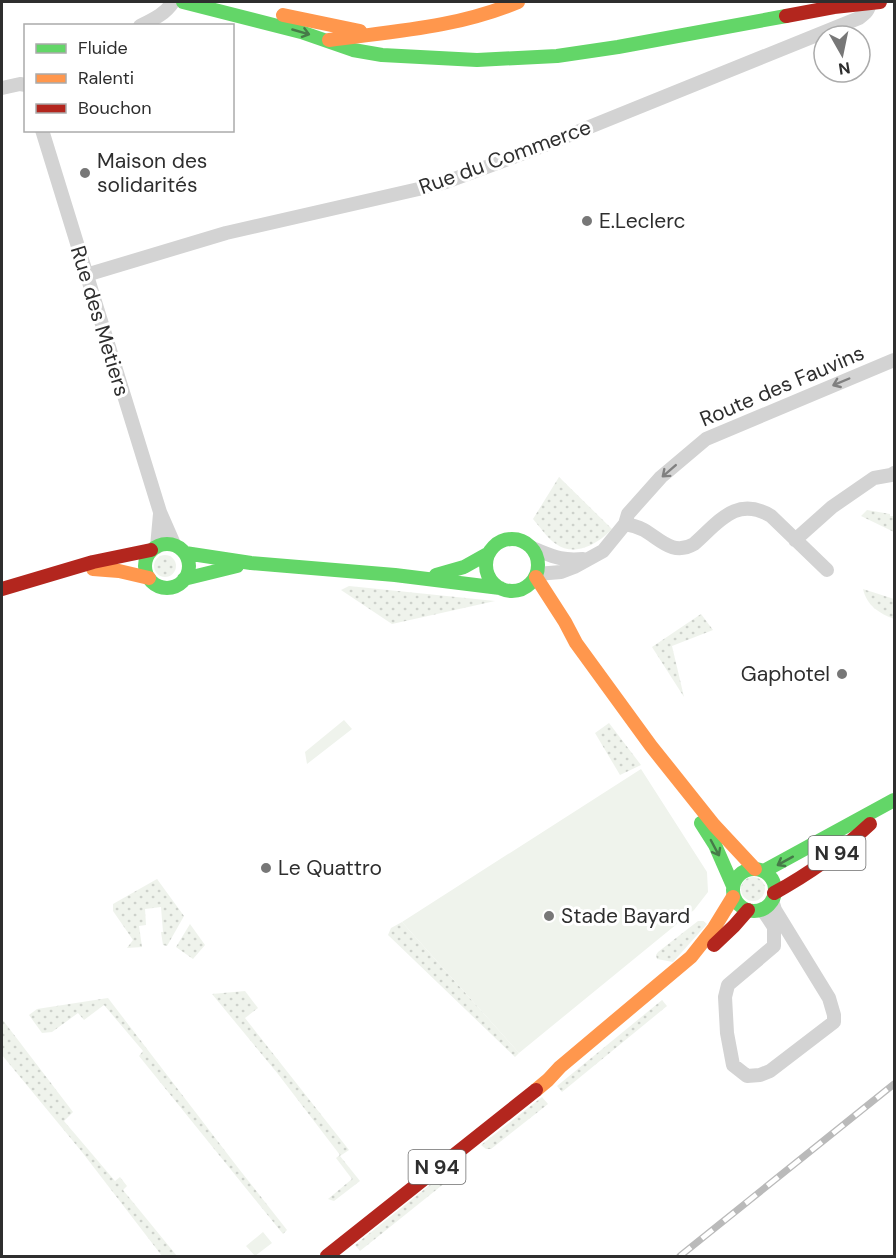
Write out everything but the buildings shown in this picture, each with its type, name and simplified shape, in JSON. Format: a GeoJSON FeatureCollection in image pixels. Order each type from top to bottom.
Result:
{"type":"FeatureCollection","features":[{"type":"Feature","properties":{"kind":"street"},"geometry":{"type":"LineString","coordinates":[[144,24],[167,11],[173,2]]}},
{"type":"Feature","properties":{"kind":"street"},"geometry":{"type":"LineString","coordinates":[[183,2],[301,32],[353,50],[382,55],[477,60],[557,56],[834,7],[875,2]]}},
{"type":"Feature","properties":{"kind":"street"},"geometry":{"type":"LineString","coordinates":[[200,2],[281,20],[290,17]]}},
{"type":"Feature","properties":{"kind":"street"},"geometry":{"type":"LineString","coordinates":[[224,2],[348,27],[368,34],[373,45],[382,55]]}},
{"type":"Feature","properties":{"kind":"street"},"geometry":{"type":"LineString","coordinates":[[326,40],[458,22],[482,16],[518,2]]}},
{"type":"Feature","properties":{"kind":"street","name":"Rue du Commerce"},"geometry":{"type":"LineString","coordinates":[[86,275],[226,233],[446,182],[540,147],[859,18],[875,2]]}},
{"type":"Feature","properties":{"kind":"street"},"geometry":{"type":"LineString","coordinates":[[2,88],[24,85]]}},
{"type":"Feature","properties":{"kind":"street","name":"Rue des Metiers"},"geometry":{"type":"LineString","coordinates":[[43,132],[160,512],[174,544]]}},
{"type":"Feature","properties":{"kind":"street","name":"Route des Fauvins"},"geometry":{"type":"LineString","coordinates":[[536,575],[561,572],[603,551],[625,524],[628,514],[661,477],[706,439],[894,360]]}},
{"type":"Feature","properties":{"kind":"street"},"geometry":{"type":"LineString","coordinates":[[795,540],[832,507],[873,478],[894,473]]}},
{"type":"Feature","properties":{"kind":"street"},"geometry":{"type":"LineString","coordinates":[[625,524],[643,529],[663,543],[680,549],[694,544],[730,512],[741,508],[762,511],[771,516],[827,570]]}},
{"type":"Feature","properties":{"kind":"street","name":"Rue des Metiers"},"geometry":{"type":"LineString","coordinates":[[154,549],[160,512]]}},
{"type":"Feature","properties":{"kind":"street"},"geometry":{"type":"LineString","coordinates":[[422,578],[472,565],[489,554],[499,542],[509,539],[520,540],[532,548],[558,558],[568,560],[591,558]]}},
{"type":"Feature","properties":{"kind":"street"},"geometry":{"type":"LineString","coordinates":[[186,553],[188,573],[177,585],[161,587],[149,578],[145,564],[147,557],[161,544],[174,544],[186,553],[251,563],[422,578],[510,591],[520,590],[529,585],[536,575],[537,558],[532,548]]}},
{"type":"Feature","properties":{"kind":"street"},"geometry":{"type":"LineString","coordinates":[[2,589],[93,562],[154,549]]}},
{"type":"Feature","properties":{"kind":"street"},"geometry":{"type":"LineString","coordinates":[[489,554],[486,563],[488,573],[492,582],[500,588]]}},
{"type":"Feature","properties":{"kind":"street"},"geometry":{"type":"LineString","coordinates":[[184,579],[251,563]]}},
{"type":"Feature","properties":{"kind":"street"},"geometry":{"type":"LineString","coordinates":[[69,570],[105,569],[149,578]]}},
{"type":"Feature","properties":{"kind":"street"},"geometry":{"type":"LineString","coordinates":[[536,575],[542,603]]}},
{"type":"Feature","properties":{"kind":"street"},"geometry":{"type":"LineString","coordinates":[[520,590],[542,603],[576,643],[663,762],[714,825],[773,880],[775,887],[764,903]]}},
{"type":"Feature","properties":{"kind":"street"},"geometry":{"type":"LineString","coordinates":[[663,762],[714,846],[737,903],[764,903],[775,910],[829,998],[834,1014],[834,1022],[770,1071],[747,1076],[733,1065],[727,1033],[725,997],[728,985],[774,946],[774,927],[764,903]]}},
{"type":"Feature","properties":{"kind":"street","name":"N 94"},"geometry":{"type":"LineString","coordinates":[[760,870],[893,801]]}},
{"type":"Feature","properties":{"kind":"street","name":"N 94"},"geometry":{"type":"LineString","coordinates":[[548,1080],[563,1072],[699,959],[734,926],[827,861],[859,835],[893,801]]}},
{"type":"Feature","properties":{"kind":"street"},"geometry":{"type":"LineString","coordinates":[[733,891],[735,879],[741,873],[747,869],[760,870]]}},
{"type":"Feature","properties":{"kind":"street","name":"N 94"},"geometry":{"type":"LineString","coordinates":[[327,1257],[548,1080],[560,1067],[691,957],[721,919],[733,891]]}},
{"type":"Feature","properties":{"kind":"shaded area"},"geometry":{"type":"Polygon","coordinates":[[[559,477],[612,529],[594,544],[579,549],[563,548],[550,539],[533,519],[559,477]]]}},
{"type":"Feature","properties":{"kind":"shaded area"},"geometry":{"type":"Polygon","coordinates":[[[867,510],[894,516],[894,532],[861,516],[867,510]]]}},
{"type":"Feature","properties":{"kind":"shaded area"},"geometry":{"type":"Polygon","coordinates":[[[165,555],[173,558],[176,566],[173,574],[165,577],[157,574],[154,566],[157,558],[165,555]]]}},
{"type":"Feature","properties":{"kind":"shaded area"},"geometry":{"type":"Polygon","coordinates":[[[349,586],[495,601],[392,624],[341,590],[349,586]]]}},
{"type":"Feature","properties":{"kind":"shaded area"},"geometry":{"type":"Polygon","coordinates":[[[863,589],[894,599],[894,619],[874,608],[867,600],[863,589]]]}},
{"type":"Feature","properties":{"kind":"shaded area"},"geometry":{"type":"Polygon","coordinates":[[[701,614],[713,630],[672,646],[684,697],[652,647],[701,614]]]}},
{"type":"Feature","properties":{"kind":"shaded area"},"geometry":{"type":"Polygon","coordinates":[[[344,720],[352,729],[307,764],[305,752],[344,720]]]}},
{"type":"Feature","properties":{"kind":"shaded area"},"geometry":{"type":"Polygon","coordinates":[[[609,723],[641,765],[620,775],[595,733],[609,723]]]}},
{"type":"Feature","properties":{"kind":"shaded area","name":"Stade Bayard"},"geometry":{"type":"Polygon","coordinates":[[[641,769],[707,872],[708,892],[694,910],[519,1053],[402,922],[641,769]]]}},
{"type":"Feature","properties":{"kind":"shaded area"},"geometry":{"type":"Polygon","coordinates":[[[753,877],[762,880],[765,889],[762,898],[753,901],[744,898],[741,889],[744,880],[753,877]]]}},
{"type":"Feature","properties":{"kind":"shaded area"},"geometry":{"type":"Polygon","coordinates":[[[157,879],[184,916],[167,946],[163,945],[161,932],[163,932],[161,907],[145,909],[146,925],[139,926],[142,947],[127,948],[133,940],[113,911],[113,904],[157,879]]]}},
{"type":"Feature","properties":{"kind":"shaded area"},"geometry":{"type":"Polygon","coordinates":[[[698,921],[707,924],[673,962],[657,959],[658,952],[698,921]]]}},
{"type":"Feature","properties":{"kind":"shaded area"},"geometry":{"type":"Polygon","coordinates":[[[402,922],[519,1053],[515,1057],[388,935],[391,928],[402,922]]]}},
{"type":"Feature","properties":{"kind":"shaded area"},"geometry":{"type":"Polygon","coordinates":[[[190,924],[205,945],[193,959],[176,947],[190,924]]]}},
{"type":"Feature","properties":{"kind":"shaded area"},"geometry":{"type":"Polygon","coordinates":[[[245,991],[258,1008],[245,1018],[349,1150],[340,1156],[360,1181],[334,1201],[328,1199],[352,1179],[336,1158],[340,1155],[278,1074],[212,994],[245,991]]]}},
{"type":"Feature","properties":{"kind":"shaded area"},"geometry":{"type":"Polygon","coordinates":[[[108,998],[287,1230],[283,1234],[139,1056],[143,1051],[104,1005],[84,1020],[78,1013],[52,1032],[42,1033],[29,1015],[37,1009],[108,998]]]}},
{"type":"Feature","properties":{"kind":"shaded area"},"geometry":{"type":"Polygon","coordinates":[[[662,1000],[667,1006],[562,1092],[557,1086],[662,1000]]]}},
{"type":"Feature","properties":{"kind":"shaded area"},"geometry":{"type":"Polygon","coordinates":[[[2,1019],[73,1112],[64,1121],[115,1181],[120,1177],[127,1186],[123,1190],[177,1256],[162,1256],[82,1152],[2,1055],[2,1019]]]}},
{"type":"Feature","properties":{"kind":"shaded area"},"geometry":{"type":"Polygon","coordinates":[[[542,1097],[548,1104],[491,1149],[486,1149],[481,1145],[542,1097]]]}},
{"type":"Feature","properties":{"kind":"shaded area"},"geometry":{"type":"Polygon","coordinates":[[[461,1160],[466,1166],[360,1251],[355,1245],[461,1160]]]}},
{"type":"Feature","properties":{"kind":"shaded area"},"geometry":{"type":"Polygon","coordinates":[[[263,1232],[272,1243],[255,1256],[246,1246],[263,1232]]]}},
{"type":"Feature","properties":{"kind":"railway"},"geometry":{"type":"LineString","coordinates":[[680,1256],[894,1084]]}},
{"type":"Feature","properties":{"kind":"traffic: fast"},"geometry":{"type":"LineString","coordinates":[[183,2],[301,32],[353,50],[382,55],[477,60],[557,56],[786,16]]}},
{"type":"Feature","properties":{"kind":"traffic: fast"},"geometry":{"type":"LineString","coordinates":[[507,539],[517,539],[526,543],[534,551],[538,565],[534,579],[526,587],[517,591],[507,591],[498,587],[490,579],[486,570],[486,560],[490,551],[498,543],[507,539]]}},
{"type":"Feature","properties":{"kind":"traffic: fast"},"geometry":{"type":"LineString","coordinates":[[167,544],[182,551],[189,566],[182,581],[167,588],[152,581],[145,566],[152,551],[167,544]]}},
{"type":"Feature","properties":{"kind":"traffic: fast"},"geometry":{"type":"LineString","coordinates":[[185,553],[251,563],[395,575],[500,588]]}},
{"type":"Feature","properties":{"kind":"traffic: fast"},"geometry":{"type":"LineString","coordinates":[[436,575],[464,567],[489,553]]}},
{"type":"Feature","properties":{"kind":"traffic: fast"},"geometry":{"type":"LineString","coordinates":[[184,579],[237,566]]}},
{"type":"Feature","properties":{"kind":"traffic: fast"},"geometry":{"type":"LineString","coordinates":[[764,871],[894,800]]}},
{"type":"Feature","properties":{"kind":"traffic: fast"},"geometry":{"type":"LineString","coordinates":[[701,823],[715,845],[733,886]]}},
{"type":"Feature","properties":{"kind":"traffic: fast"},"geometry":{"type":"LineString","coordinates":[[754,869],[762,870],[769,875],[774,882],[775,890],[774,898],[769,905],[762,910],[754,911],[746,910],[739,905],[734,898],[733,890],[734,882],[739,875],[746,870],[754,869]]}},
{"type":"Feature","properties":{"kind":"traffic: slow"},"geometry":{"type":"LineString","coordinates":[[329,40],[448,23],[471,18],[518,2]]}},
{"type":"Feature","properties":{"kind":"traffic: slow"},"geometry":{"type":"LineString","coordinates":[[283,15],[360,31]]}},
{"type":"Feature","properties":{"kind":"traffic: slow"},"geometry":{"type":"LineString","coordinates":[[93,569],[119,571],[149,578]]}},
{"type":"Feature","properties":{"kind":"traffic: slow"},"geometry":{"type":"LineString","coordinates":[[536,577],[576,643],[651,746],[714,825],[755,869]]}},
{"type":"Feature","properties":{"kind":"traffic: slow"},"geometry":{"type":"LineString","coordinates":[[536,1090],[560,1067],[691,957],[714,928],[733,897]]}},
{"type":"Feature","properties":{"kind":"traffic: jam"},"geometry":{"type":"LineString","coordinates":[[786,16],[834,7],[880,2]]}},
{"type":"Feature","properties":{"kind":"traffic: jam"},"geometry":{"type":"LineString","coordinates":[[2,589],[93,562],[151,550]]}},
{"type":"Feature","properties":{"kind":"traffic: jam"},"geometry":{"type":"LineString","coordinates":[[774,893],[824,862],[870,824]]}},
{"type":"Feature","properties":{"kind":"traffic: jam"},"geometry":{"type":"LineString","coordinates":[[714,945],[748,910]]}},
{"type":"Feature","properties":{"kind":"traffic: jam"},"geometry":{"type":"LineString","coordinates":[[327,1256],[536,1090]]}},
{"type":"Feature","properties":{"kind":"place","name":"Maison des solidarités"},"geometry":{"type":"Point","coordinates":[85,173]}},
{"type":"Feature","properties":{"kind":"place","name":"E.Leclerc"},"geometry":{"type":"Point","coordinates":[587,221]}},
{"type":"Feature","properties":{"kind":"place","name":"Gaphotel"},"geometry":{"type":"Point","coordinates":[842,674]}},
{"type":"Feature","properties":{"kind":"place","name":"Le Quattro"},"geometry":{"type":"Point","coordinates":[266,868]}},
{"type":"Feature","properties":{"kind":"place","name":"Stade Bayard"},"geometry":{"type":"Point","coordinates":[549,916]}}]}
